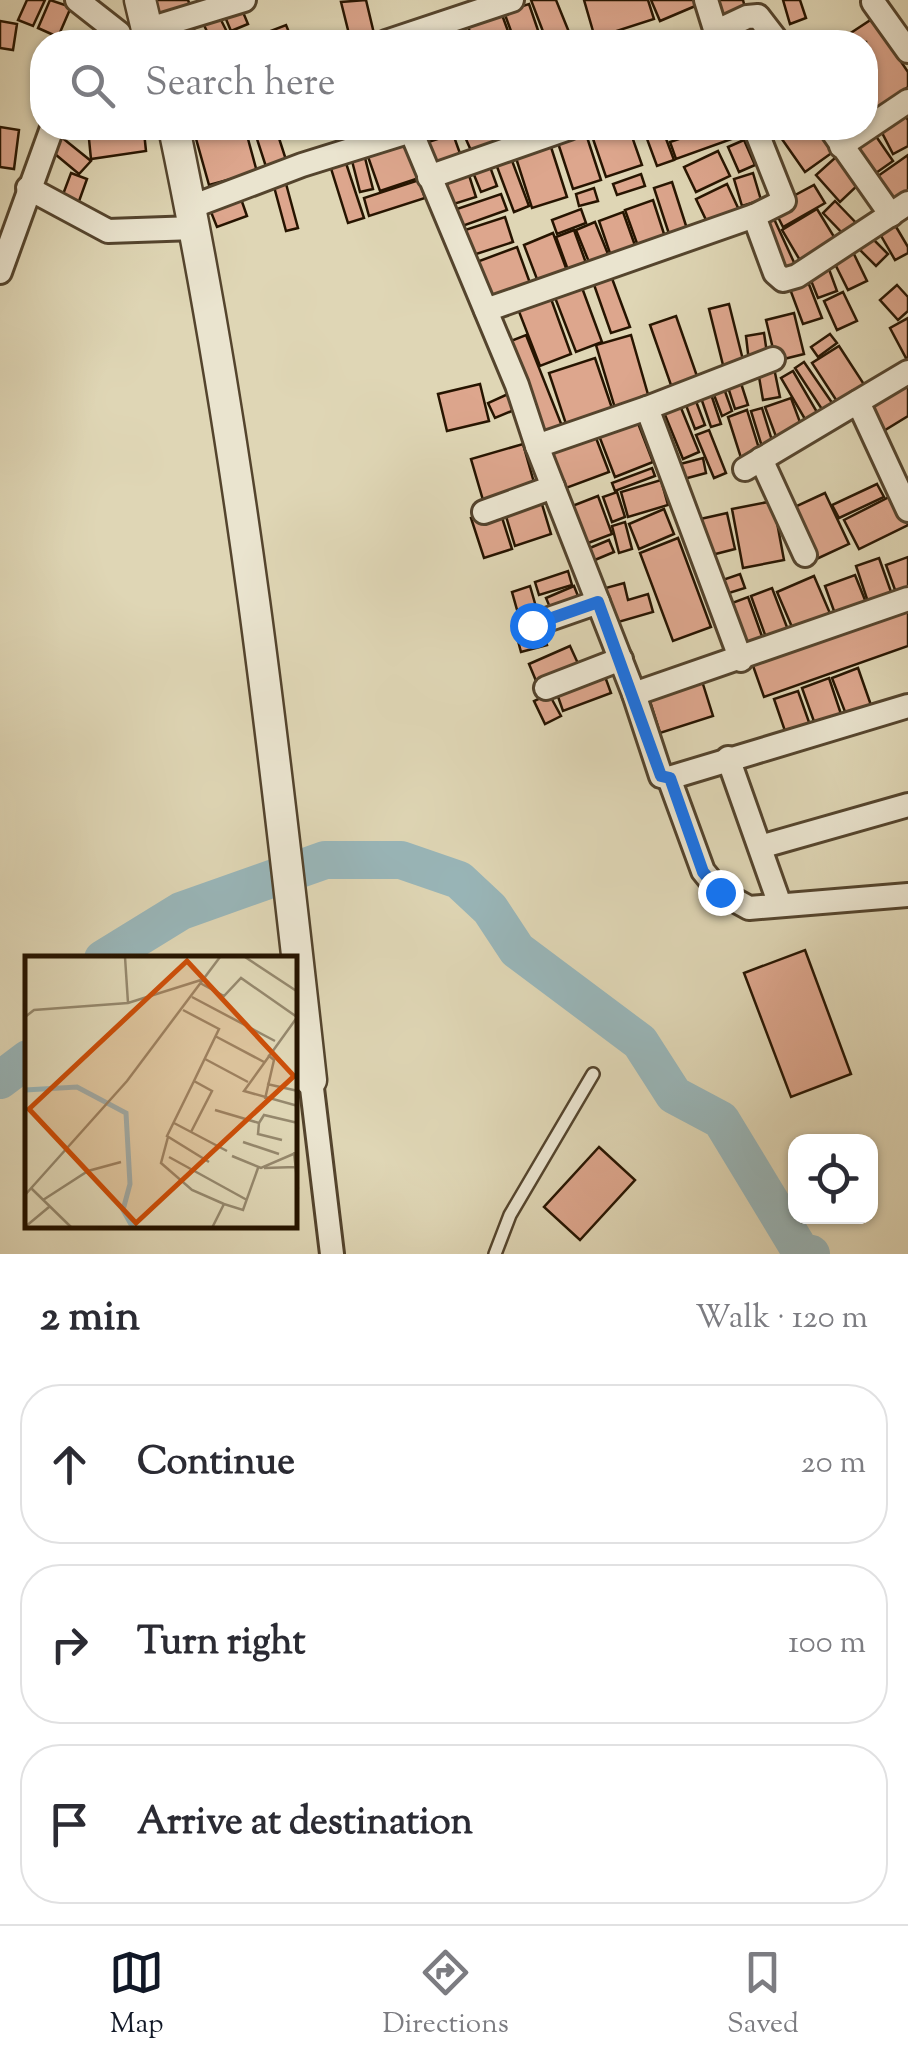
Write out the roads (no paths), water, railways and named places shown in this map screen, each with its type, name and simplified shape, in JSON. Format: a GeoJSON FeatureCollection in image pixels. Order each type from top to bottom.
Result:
{"type":"FeatureCollection","features":[{"type":"Feature","properties":{"kind":"street"},"geometry":{"type":"LineString","coordinates":[[76,0],[135,27],[244,0]]}},
{"type":"Feature","properties":{"kind":"street"},"geometry":{"type":"LineString","coordinates":[[426,30],[512,0]]}},
{"type":"Feature","properties":{"kind":"street"},"geometry":{"type":"LineString","coordinates":[[706,0],[715,30]]}},
{"type":"Feature","properties":{"kind":"street"},"geometry":{"type":"LineString","coordinates":[[873,2],[908,51]]}},
{"type":"Feature","properties":{"kind":"street"},"geometry":{"type":"LineString","coordinates":[[727,30],[747,16],[758,16],[769,30]]}},
{"type":"Feature","properties":{"kind":"street"},"geometry":{"type":"LineString","coordinates":[[878,116],[908,101]]}},
{"type":"Feature","properties":{"kind":"street"},"geometry":{"type":"LineString","coordinates":[[0,272],[47,140]]}},
{"type":"Feature","properties":{"kind":"street"},"geometry":{"type":"LineString","coordinates":[[177,140],[193,218],[272,726],[297,956]]}},
{"type":"Feature","properties":{"kind":"street"},"geometry":{"type":"LineString","coordinates":[[28,188],[108,231],[193,218],[302,165],[380,140]]}},
{"type":"Feature","properties":{"kind":"street"},"geometry":{"type":"LineString","coordinates":[[415,140],[486,310],[634,694],[661,776],[670,778],[908,706]]}},
{"type":"Feature","properties":{"kind":"street"},"geometry":{"type":"LineString","coordinates":[[429,176],[534,140]]}},
{"type":"Feature","properties":{"kind":"street"},"geometry":{"type":"LineString","coordinates":[[486,310],[754,216],[784,201],[760,140]]}},
{"type":"Feature","properties":{"kind":"street"},"geometry":{"type":"LineString","coordinates":[[754,216],[775,274],[783,280],[900,209],[838,140]]}},
{"type":"Feature","properties":{"kind":"street"},"geometry":{"type":"LineString","coordinates":[[537,446],[774,358]]}},
{"type":"Feature","properties":{"kind":"street"},"geometry":{"type":"LineString","coordinates":[[805,554],[753,464],[908,372]]}},
{"type":"Feature","properties":{"kind":"street"},"geometry":{"type":"LineString","coordinates":[[858,402],[908,510]]}},
{"type":"Feature","properties":{"kind":"street"},"geometry":{"type":"LineString","coordinates":[[647,408],[741,660]]}},
{"type":"Feature","properties":{"kind":"street"},"geometry":{"type":"LineString","coordinates":[[484,512],[553,486]]}},
{"type":"Feature","properties":{"kind":"street"},"geometry":{"type":"LineString","coordinates":[[634,694],[908,599]]}},
{"type":"Feature","properties":{"kind":"street"},"geometry":{"type":"LineString","coordinates":[[532,625],[598,602]]}},
{"type":"Feature","properties":{"kind":"street"},"geometry":{"type":"LineString","coordinates":[[546,688],[620,658]]}},
{"type":"Feature","properties":{"kind":"street"},"geometry":{"type":"LineString","coordinates":[[728,758],[780,905]]}},
{"type":"Feature","properties":{"kind":"street"},"geometry":{"type":"LineString","coordinates":[[670,778],[703,872],[720,892],[750,908],[908,896]]}},
{"type":"Feature","properties":{"kind":"street"},"geometry":{"type":"LineString","coordinates":[[760,847],[908,805]]}},
{"type":"Feature","properties":{"kind":"street"},"geometry":{"type":"LineString","coordinates":[[298,962],[332,1254]]}},
{"type":"Feature","properties":{"kind":"lane"},"geometry":{"type":"LineString","coordinates":[[495,1254],[510,1215],[593,1074]]}},
{"type":"Feature","properties":{"kind":"waterway"},"geometry":{"type":"LineString","coordinates":[[108,956],[181,911],[325,860],[401,860],[459,880],[490,909],[517,950],[640,1042],[674,1095],[721,1120],[801,1252],[811,1254]]}},
{"type":"Feature","properties":{"kind":"waterway"},"geometry":{"type":"LineString","coordinates":[[0,1080],[25,1061]]}}]}
